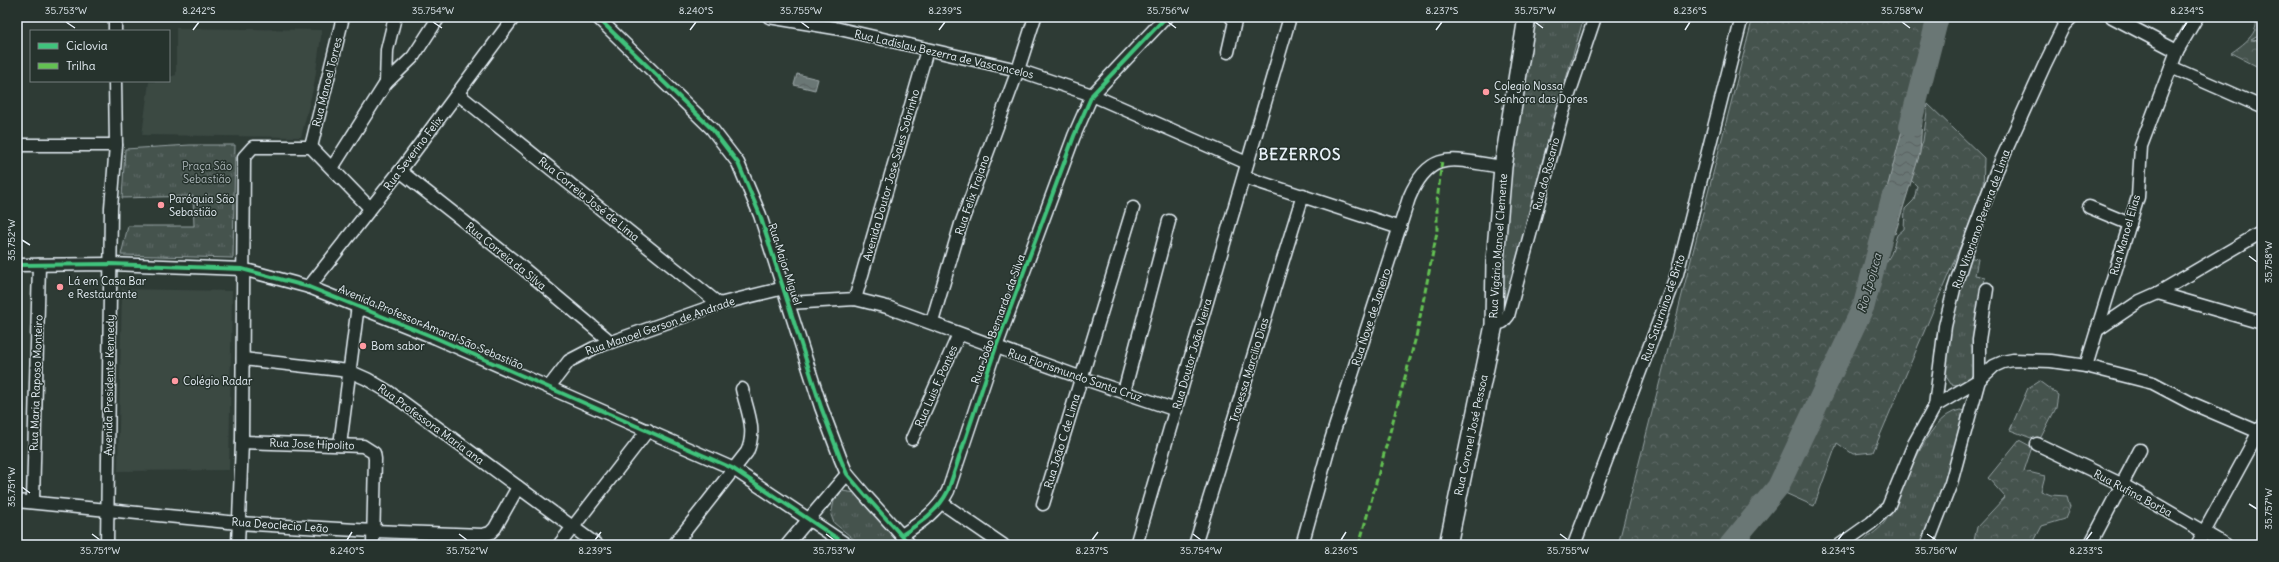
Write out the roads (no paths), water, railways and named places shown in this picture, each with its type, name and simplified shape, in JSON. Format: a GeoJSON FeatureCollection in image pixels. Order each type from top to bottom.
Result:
{"type":"FeatureCollection","features":[{"type":"Feature","properties":{"kind":"main road","name":"Rua Vigário Manoel Clemente"},"geometry":{"type":"LineString","coordinates":[[1494,325],[1495,262],[1504,167],[1527,17]]}},
{"type":"Feature","properties":{"kind":"main road","name":"Rua Coronel José Pessoa"},"geometry":{"type":"LineString","coordinates":[[1448,545],[1494,325]]}},
{"type":"Feature","properties":{"kind":"street"},"geometry":{"type":"LineString","coordinates":[[115,17],[115,30]]}},
{"type":"Feature","properties":{"kind":"street","name":"Rua Manoel Torres"},"geometry":{"type":"LineString","coordinates":[[311,147],[343,17]]}},
{"type":"Feature","properties":{"kind":"street"},"geometry":{"type":"LineString","coordinates":[[386,83],[387,50],[395,17]]}},
{"type":"Feature","properties":{"kind":"street"},"geometry":{"type":"LineString","coordinates":[[332,168],[386,83],[413,57],[439,17]]}},
{"type":"Feature","properties":{"kind":"street","name":"Rua Severino Felix"},"geometry":{"type":"LineString","coordinates":[[309,287],[400,171],[514,17]]}},
{"type":"Feature","properties":{"kind":"street","name":"Rua Major Miguel"},"geometry":{"type":"LineString","coordinates":[[597,17],[712,129],[738,163],[760,215],[821,407],[848,474],[910,545]]}},
{"type":"Feature","properties":{"kind":"street","name":"Rua Ladislau Bezerra de Vasconcelos"},"geometry":{"type":"LineString","coordinates":[[769,17],[835,28],[1018,70],[1092,95],[1247,163]]}},
{"type":"Feature","properties":{"kind":"street","name":"Rua Felix Trajano"},"geometry":{"type":"LineString","coordinates":[[932,322],[961,224],[1018,70],[1035,17]]}},
{"type":"Feature","properties":{"kind":"street","name":"Rua João Bernardo da Silva"},"geometry":{"type":"LineString","coordinates":[[942,502],[996,347],[1074,136],[1092,95],[1166,17]]}},
{"type":"Feature","properties":{"kind":"street"},"geometry":{"type":"LineString","coordinates":[[1228,52],[1235,21],[1231,17]]}},
{"type":"Feature","properties":{"kind":"street","name":"Rua Doutor João Vieira"},"geometry":{"type":"LineString","coordinates":[[1136,545],[1290,17]]}},
{"type":"Feature","properties":{"kind":"street","name":"Rua do Rosario"},"geometry":{"type":"LineString","coordinates":[[1494,325],[1503,322],[1508,316],[1563,112],[1595,17]]}},
{"type":"Feature","properties":{"kind":"street","name":"Rua Saturnino de Brito"},"geometry":{"type":"LineString","coordinates":[[1574,545],[1677,274],[1742,17]]}},
{"type":"Feature","properties":{"kind":"street","name":"Rua Vitoriano Pereira de Lima"},"geometry":{"type":"LineString","coordinates":[[1840,545],[1871,523],[1888,508],[1914,444],[1934,406],[1945,326],[1954,289],[1966,252],[1996,172],[2019,121],[2064,25],[2072,17]]}},
{"type":"Feature","properties":{"kind":"street"},"geometry":{"type":"LineString","coordinates":[[2112,17],[2177,50]]}},
{"type":"Feature","properties":{"kind":"street","name":"Rua Manoel Elias"},"geometry":{"type":"LineString","coordinates":[[2086,366],[2138,197],[2141,146],[2177,50],[2197,17]]}},
{"type":"Feature","properties":{"kind":"street","name":"Avenida Doutor Jose Sales Sobrinho"},"geometry":{"type":"LineString","coordinates":[[855,299],[927,50]]}},
{"type":"Feature","properties":{"kind":"street"},"geometry":{"type":"LineString","coordinates":[[2171,67],[2262,107]]}},
{"type":"Feature","properties":{"kind":"street","name":"Avenida Presidente Kennedy"},"geometry":{"type":"LineString","coordinates":[[107,545],[111,208],[116,145],[115,82]]}},
{"type":"Feature","properties":{"kind":"street","name":"Rua Correia José de Lima"},"geometry":{"type":"LineString","coordinates":[[458,94],[719,304]]}},
{"type":"Feature","properties":{"kind":"street"},"geometry":{"type":"LineString","coordinates":[[17,145],[116,145]]}},
{"type":"Feature","properties":{"kind":"street"},"geometry":{"type":"LineString","coordinates":[[238,545],[242,442],[242,269],[244,157],[253,147],[311,147],[370,208]]}},
{"type":"Feature","properties":{"kind":"street","name":"Rua Nove de Janeiro"},"geometry":{"type":"LineString","coordinates":[[1302,545],[1331,440],[1416,180],[1424,170],[1442,160],[1504,167]]}},
{"type":"Feature","properties":{"kind":"street","name":"Rua Correia da Silva"},"geometry":{"type":"LineString","coordinates":[[400,171],[518,264],[611,342]]}},
{"type":"Feature","properties":{"kind":"street"},"geometry":{"type":"LineString","coordinates":[[1244,177],[1303,195],[1400,228]]}},
{"type":"Feature","properties":{"kind":"street","name":"Travessa Marcilio Dias"},"geometry":{"type":"LineString","coordinates":[[1195,545],[1303,195]]}},
{"type":"Feature","properties":{"kind":"street"},"geometry":{"type":"LineString","coordinates":[[2089,207],[2130,224]]}},
{"type":"Feature","properties":{"kind":"street","name":"Rua João C de Lima"},"geometry":{"type":"LineString","coordinates":[[1043,504],[1133,208]]}},
{"type":"Feature","properties":{"kind":"street"},"geometry":{"type":"LineString","coordinates":[[1124,392],[1170,221]]}},
{"type":"Feature","properties":{"kind":"street"},"geometry":{"type":"LineString","coordinates":[[2097,330],[2140,301],[2158,293],[2260,235]]}},
{"type":"Feature","properties":{"kind":"street","name":"Avenida Professor Amaral São Sebastião"},"geometry":{"type":"LineString","coordinates":[[17,265],[111,264],[242,269],[309,287],[358,305],[648,430],[732,468],[846,545]]}},
{"type":"Feature","properties":{"kind":"street","name":"Rua Maria Raposo Monteiro"},"geometry":{"type":"LineString","coordinates":[[33,501],[39,265]]}},
{"type":"Feature","properties":{"kind":"street","name":"Rua Manoel Gerson de Andrade"},"geometry":{"type":"LineString","coordinates":[[549,387],[569,361],[580,354],[719,304],[784,288]]}},
{"type":"Feature","properties":{"kind":"street"},"geometry":{"type":"LineString","coordinates":[[1927,545],[1951,483],[1979,380],[1979,340],[1987,289]]}},
{"type":"Feature","properties":{"kind":"street"},"geometry":{"type":"LineString","coordinates":[[2158,293],[2262,323]]}},
{"type":"Feature","properties":{"kind":"street","name":"Rua Florismundo Santa Cruz"},"geometry":{"type":"LineString","coordinates":[[789,303],[855,299],[886,307],[932,322],[959,334],[1082,378],[1176,410]]}},
{"type":"Feature","properties":{"kind":"street"},"geometry":{"type":"LineString","coordinates":[[340,445],[358,305]]}},
{"type":"Feature","properties":{"kind":"street","name":"Rua Luis F. Pontes"},"geometry":{"type":"LineString","coordinates":[[912,439],[959,334]]}},
{"type":"Feature","properties":{"kind":"street","name":"Rua Professora Maria ana"},"geometry":{"type":"LineString","coordinates":[[242,359],[349,371],[367,379],[389,392],[597,545]]}},
{"type":"Feature","properties":{"kind":"street"},"geometry":{"type":"LineString","coordinates":[[1934,406],[1979,380],[1994,366],[2013,360],[2051,361],[2086,366],[2153,383],[2196,405],[2261,429],[2197,545]]}},
{"type":"Feature","properties":{"kind":"street"},"geometry":{"type":"LineString","coordinates":[[674,545],[732,468],[747,452],[752,441],[752,428],[742,389]]}},
{"type":"Feature","properties":{"kind":"street"},"geometry":{"type":"LineString","coordinates":[[559,545],[648,430]]}},
{"type":"Feature","properties":{"kind":"street","name":"Rua Jose Hipolito"},"geometry":{"type":"LineString","coordinates":[[242,442],[340,445],[368,448],[374,453],[373,531]]}},
{"type":"Feature","properties":{"kind":"street","name":"Rua Rufina Borba"},"geometry":{"type":"LineString","coordinates":[[2038,444],[2123,486],[2226,545]]}},
{"type":"Feature","properties":{"kind":"street"},"geometry":{"type":"LineString","coordinates":[[2090,545],[2123,486],[2140,450]]}},
{"type":"Feature","properties":{"kind":"street"},"geometry":{"type":"LineString","coordinates":[[787,545],[848,474]]}},
{"type":"Feature","properties":{"kind":"street","name":"Rua Deoclecio Leão"},"geometry":{"type":"LineString","coordinates":[[17,501],[33,501],[107,508],[238,523],[469,535],[490,533],[500,521],[518,487]]}},
{"type":"Feature","properties":{"kind":"street"},"geometry":{"type":"LineString","coordinates":[[902,535],[942,502],[1003,545]]}},
{"type":"Feature","properties":{"kind":"street"},"geometry":{"type":"LineString","coordinates":[[373,531],[373,545]]}},
{"type":"Feature","properties":{"kind":"water"},"geometry":{"type":"Polygon","coordinates":[[[797,74],[818,79],[815,90],[794,85],[797,74]]]}},
{"type":"Feature","properties":{"kind":"water"},"geometry":{"type":"Polygon","coordinates":[[[1912,92],[1923,103],[1920,153],[1895,234],[1878,223],[1912,92]]]}},
{"type":"Feature","properties":{"kind":"waterway","name":"Rio Ipojuca"},"geometry":{"type":"LineString","coordinates":[[1910,126],[1938,17]]}},
{"type":"Feature","properties":{"kind":"waterway","name":"Rio Ipojuca"},"geometry":{"type":"LineString","coordinates":[[1730,545],[1778,487],[1864,305],[1892,198]]}},
{"type":"Feature","properties":{"kind":"place","name":"Colegio Nossa Senhora das Dores"},"geometry":{"type":"Point","coordinates":[1486,92]}},
{"type":"Feature","properties":{"kind":"place","name":"Paróquia São Sebastião"},"geometry":{"type":"Point","coordinates":[161,205]}},
{"type":"Feature","properties":{"kind":"place","name":"Lá em Casa Bar e Restaurante"},"geometry":{"type":"Point","coordinates":[60,287]}},
{"type":"Feature","properties":{"kind":"place","name":"Bom sabor"},"geometry":{"type":"Point","coordinates":[363,346]}},
{"type":"Feature","properties":{"kind":"place","name":"Colégio Radar"},"geometry":{"type":"Point","coordinates":[175,381]}},
{"type":"Feature","properties":{"kind":"district","name":"BEZERROS"},"geometry":{"type":"Point","coordinates":[1300,154]}},
{"type":"Feature","properties":{"kind":"park label","name":"Praça São Sebastião"},"geometry":{"type":"Point","coordinates":[207,172]}}]}
